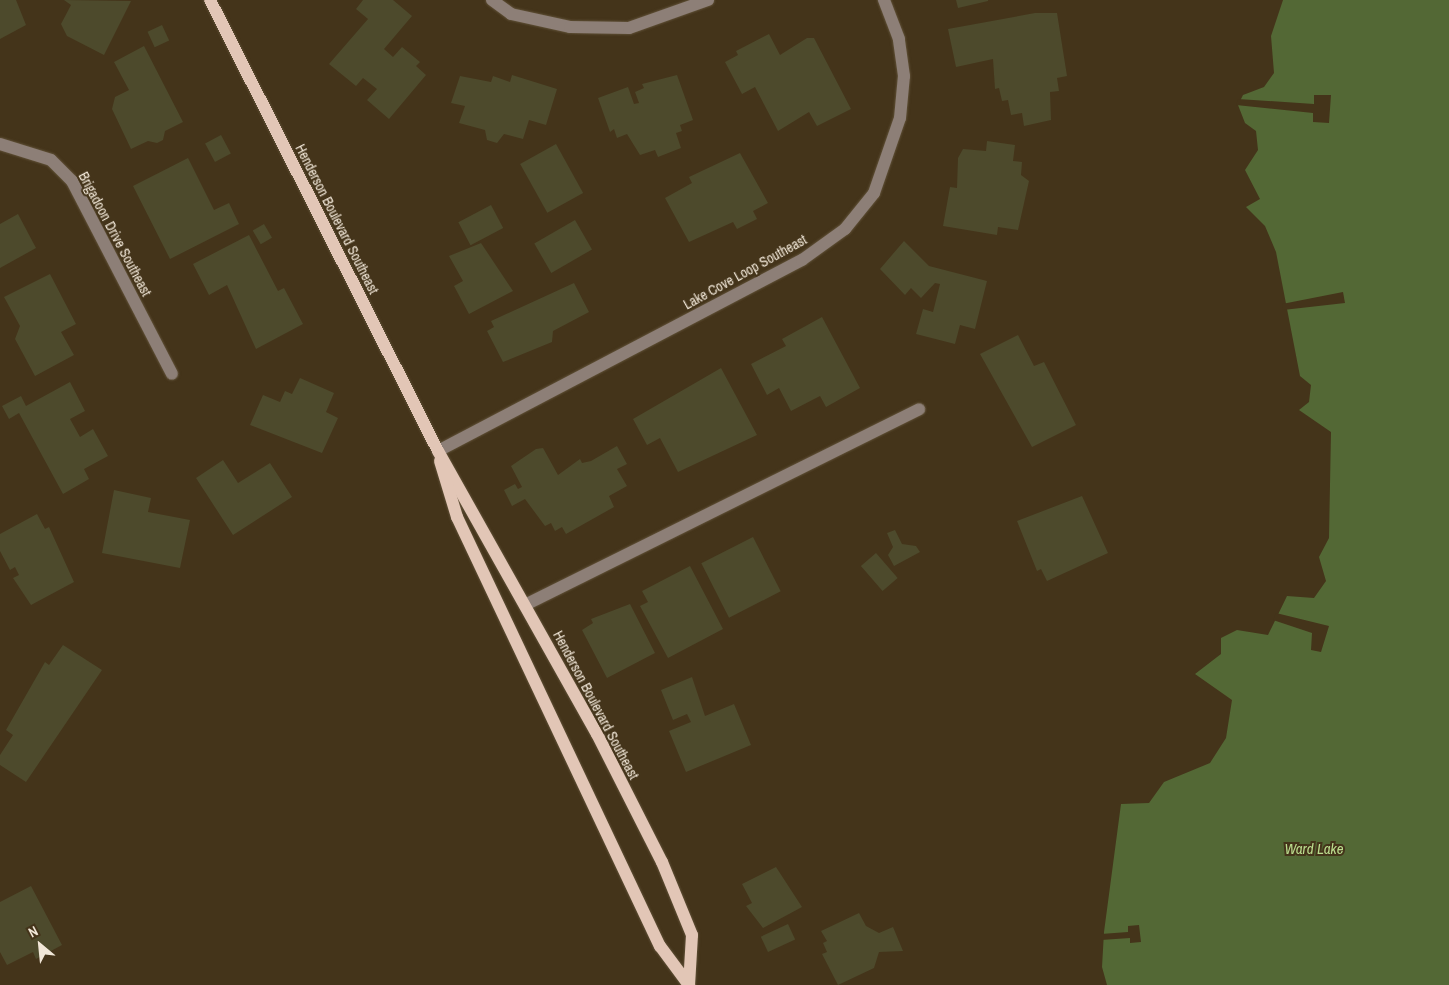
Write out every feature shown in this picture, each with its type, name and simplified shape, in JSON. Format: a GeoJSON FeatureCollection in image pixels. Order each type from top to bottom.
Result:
{"type":"FeatureCollection","features":[{"type":"Feature","properties":{"kind":"main road","name":"Henderson Boulevard Southeast"},"geometry":{"type":"LineString","coordinates":[[210,0],[438,451],[525,605],[662,862],[692,935],[689,985]]}},
{"type":"Feature","properties":{"kind":"main road","name":"Henderson Boulevard Southeast"},"geometry":{"type":"LineString","coordinates":[[438,451],[457,517],[660,946],[689,985]]}},
{"type":"Feature","properties":{"kind":"street"},"geometry":{"type":"LineString","coordinates":[[492,0],[511,14],[570,28],[629,28],[708,0]]}},
{"type":"Feature","properties":{"kind":"street","name":"Lake Cove Loop Southeast"},"geometry":{"type":"LineString","coordinates":[[438,451],[802,260],[845,228],[874,193],[900,118],[904,76],[899,39],[884,0]]}},
{"type":"Feature","properties":{"kind":"street","name":"Brigadoon Drive Southeast"},"geometry":{"type":"LineString","coordinates":[[0,144],[51,160],[72,181],[172,374]]}},
{"type":"Feature","properties":{"kind":"street"},"geometry":{"type":"LineString","coordinates":[[525,605],[919,409]]}},
{"type":"Feature","properties":{"kind":"water","name":"Ward Lake"},"geometry":{"type":"Polygon","coordinates":[[[1283,0],[1449,0],[1449,985],[1107,985],[1102,967],[1104,932],[1121,804],[1149,803],[1164,782],[1210,763],[1226,738],[1232,700],[1195,674],[1221,654],[1221,638],[1237,630],[1268,635],[1287,596],[1314,598],[1326,581],[1319,557],[1329,538],[1331,432],[1299,410],[1309,402],[1311,385],[1300,376],[1276,252],[1265,226],[1246,207],[1260,199],[1245,170],[1258,150],[1256,131],[1245,123],[1238,105],[1243,95],[1264,87],[1274,73],[1271,36],[1283,0]]]}},
{"type":"Feature","properties":{"kind":"pier"},"geometry":{"type":"Polygon","coordinates":[[[1314,95],[1331,95],[1329,123],[1313,122],[1313,113],[1236,105],[1238,99],[1314,104],[1314,95]]]}},
{"type":"Feature","properties":{"kind":"pier"},"geometry":{"type":"Polygon","coordinates":[[[1343,292],[1345,303],[1283,310],[1282,304],[1343,292]]]}},
{"type":"Feature","properties":{"kind":"pier"},"geometry":{"type":"Polygon","coordinates":[[[1276,613],[1329,626],[1321,652],[1311,650],[1312,633],[1273,620],[1276,613]]]}},
{"type":"Feature","properties":{"kind":"pier"},"geometry":{"type":"Polygon","coordinates":[[[1139,925],[1141,942],[1130,943],[1130,938],[1101,940],[1101,934],[1128,932],[1128,926],[1139,925]]]}},
{"type":"Feature","properties":{"kind":"building"},"geometry":{"type":"Polygon","coordinates":[[[0,0],[16,0],[26,25],[0,39],[0,0]]]}},
{"type":"Feature","properties":{"kind":"building"},"geometry":{"type":"Polygon","coordinates":[[[64,0],[131,1],[104,55],[67,36],[61,24],[71,5],[64,0]]]}},
{"type":"Feature","properties":{"kind":"building"},"geometry":{"type":"Polygon","coordinates":[[[363,0],[393,0],[412,16],[384,49],[393,57],[402,47],[420,62],[416,66],[426,75],[389,119],[367,100],[377,89],[363,78],[356,86],[329,64],[368,19],[356,9],[363,0]]]}},
{"type":"Feature","properties":{"kind":"building"},"geometry":{"type":"Polygon","coordinates":[[[956,0],[988,0],[988,1],[958,8],[956,0]]]}},
{"type":"Feature","properties":{"kind":"building"},"geometry":{"type":"Polygon","coordinates":[[[1035,13],[1057,13],[1067,76],[1057,78],[1059,91],[1050,92],[1051,120],[1024,126],[1022,113],[1011,115],[1008,100],[1002,101],[999,88],[995,89],[993,59],[956,67],[948,29],[1035,13]]]}},
{"type":"Feature","properties":{"kind":"building"},"geometry":{"type":"Polygon","coordinates":[[[162,25],[169,40],[155,47],[147,32],[162,25]]]}},
{"type":"Feature","properties":{"kind":"building"},"geometry":{"type":"Polygon","coordinates":[[[769,34],[780,55],[807,38],[814,38],[851,109],[817,126],[809,112],[778,131],[755,87],[742,94],[725,62],[738,55],[736,51],[769,34]]]}},
{"type":"Feature","properties":{"kind":"building"},"geometry":{"type":"Polygon","coordinates":[[[144,46],[183,122],[165,131],[163,140],[157,143],[148,141],[131,149],[112,109],[115,97],[129,90],[114,62],[144,46]]]}},
{"type":"Feature","properties":{"kind":"building"},"geometry":{"type":"Polygon","coordinates":[[[512,75],[557,89],[546,125],[529,120],[523,139],[504,134],[497,143],[487,140],[485,130],[459,123],[465,106],[451,103],[460,76],[491,82],[493,76],[510,82],[512,75]]]}},
{"type":"Feature","properties":{"kind":"building"},"geometry":{"type":"Polygon","coordinates":[[[677,75],[693,120],[680,125],[682,131],[676,133],[681,148],[658,157],[655,150],[640,155],[627,134],[617,138],[614,129],[610,132],[598,98],[628,87],[634,104],[639,103],[635,92],[644,88],[642,84],[677,75]]]}},
{"type":"Feature","properties":{"kind":"building"},"geometry":{"type":"Polygon","coordinates":[[[221,135],[231,154],[215,162],[205,143],[221,135]]]}},
{"type":"Feature","properties":{"kind":"building"},"geometry":{"type":"Polygon","coordinates":[[[987,141],[1015,145],[1013,161],[1022,162],[1021,175],[1029,181],[1018,230],[998,227],[997,235],[943,226],[950,187],[957,188],[958,158],[963,149],[986,151],[987,141]]]}},
{"type":"Feature","properties":{"kind":"building"},"geometry":{"type":"Polygon","coordinates":[[[556,144],[583,193],[547,213],[520,164],[556,144]]]}},
{"type":"Feature","properties":{"kind":"building"},"geometry":{"type":"Polygon","coordinates":[[[740,153],[768,203],[753,211],[757,219],[737,229],[733,222],[689,242],[665,198],[692,183],[689,177],[740,153]]]}},
{"type":"Feature","properties":{"kind":"building"},"geometry":{"type":"Polygon","coordinates":[[[188,158],[214,210],[229,203],[239,224],[170,259],[133,186],[188,158]]]}},
{"type":"Feature","properties":{"kind":"building"},"geometry":{"type":"Polygon","coordinates":[[[491,205],[503,228],[471,245],[458,222],[491,205]]]}},
{"type":"Feature","properties":{"kind":"building"},"geometry":{"type":"Polygon","coordinates":[[[18,214],[36,248],[0,268],[0,224],[18,214]]]}},
{"type":"Feature","properties":{"kind":"building"},"geometry":{"type":"Polygon","coordinates":[[[575,220],[592,249],[551,273],[534,244],[575,220]]]}},
{"type":"Feature","properties":{"kind":"building"},"geometry":{"type":"Polygon","coordinates":[[[264,224],[272,238],[261,244],[253,230],[264,224]]]}},
{"type":"Feature","properties":{"kind":"building"},"geometry":{"type":"Polygon","coordinates":[[[249,235],[278,291],[284,288],[303,324],[256,349],[227,285],[209,295],[193,264],[249,235]]]}},
{"type":"Feature","properties":{"kind":"building"},"geometry":{"type":"Polygon","coordinates":[[[904,241],[929,266],[987,281],[975,329],[960,325],[955,344],[916,334],[923,309],[933,312],[940,284],[935,283],[921,298],[911,288],[905,295],[880,269],[904,241]]]}},
{"type":"Feature","properties":{"kind":"building"},"geometry":{"type":"Polygon","coordinates":[[[481,243],[513,291],[469,314],[454,286],[463,281],[449,256],[481,243]]]}},
{"type":"Feature","properties":{"kind":"building"},"geometry":{"type":"Polygon","coordinates":[[[50,274],[76,324],[61,332],[74,355],[35,376],[15,339],[20,326],[4,297],[50,274]]]}},
{"type":"Feature","properties":{"kind":"building"},"geometry":{"type":"Polygon","coordinates":[[[574,283],[589,312],[553,331],[552,342],[503,362],[487,331],[494,327],[491,321],[574,283]]]}},
{"type":"Feature","properties":{"kind":"building"},"geometry":{"type":"Polygon","coordinates":[[[822,317],[860,388],[826,407],[820,396],[791,411],[779,388],[767,395],[751,364],[786,346],[782,339],[822,317]]]}},
{"type":"Feature","properties":{"kind":"building"},"geometry":{"type":"Polygon","coordinates":[[[1018,335],[1034,366],[1044,362],[1076,425],[1032,447],[980,354],[1018,335]]]}},
{"type":"Feature","properties":{"kind":"building"},"geometry":{"type":"Polygon","coordinates":[[[721,368],[757,435],[678,472],[660,438],[647,445],[633,419],[721,368]]]}},
{"type":"Feature","properties":{"kind":"building"},"geometry":{"type":"Polygon","coordinates":[[[300,378],[334,393],[326,412],[338,418],[322,453],[250,425],[263,395],[280,402],[285,391],[292,394],[300,378]]]}},
{"type":"Feature","properties":{"kind":"building"},"geometry":{"type":"Polygon","coordinates":[[[70,382],[85,411],[70,419],[80,437],[93,429],[108,456],[84,469],[89,479],[63,494],[19,413],[9,419],[2,406],[21,396],[26,406],[70,382]]]}},
{"type":"Feature","properties":{"kind":"building"},"geometry":{"type":"Polygon","coordinates":[[[617,446],[627,464],[617,469],[627,486],[609,496],[614,507],[566,534],[562,527],[555,531],[551,523],[545,526],[525,499],[512,506],[504,490],[515,484],[518,489],[522,487],[511,466],[536,449],[543,448],[558,475],[580,459],[582,463],[591,461],[617,446]]]}},
{"type":"Feature","properties":{"kind":"building"},"geometry":{"type":"Polygon","coordinates":[[[223,460],[238,483],[270,463],[292,497],[233,535],[196,478],[223,460]]]}},
{"type":"Feature","properties":{"kind":"building"},"geometry":{"type":"Polygon","coordinates":[[[114,490],[151,498],[148,512],[190,520],[180,568],[102,553],[114,490]]]}},
{"type":"Feature","properties":{"kind":"building"},"geometry":{"type":"Polygon","coordinates":[[[1082,496],[1108,553],[1047,581],[1041,569],[1037,571],[1017,521],[1082,496]]]}},
{"type":"Feature","properties":{"kind":"building"},"geometry":{"type":"Polygon","coordinates":[[[37,514],[45,529],[49,527],[74,582],[31,605],[13,578],[19,575],[15,567],[10,570],[0,551],[0,534],[37,514]]]}},
{"type":"Feature","properties":{"kind":"building"},"geometry":{"type":"Polygon","coordinates":[[[895,530],[902,544],[916,546],[920,552],[894,566],[888,555],[893,547],[887,533],[895,530]]]}},
{"type":"Feature","properties":{"kind":"building"},"geometry":{"type":"Polygon","coordinates":[[[753,537],[781,591],[729,618],[701,563],[753,537]]]}},
{"type":"Feature","properties":{"kind":"building"},"geometry":{"type":"Polygon","coordinates":[[[876,553],[898,578],[883,591],[861,566],[876,553]]]}},
{"type":"Feature","properties":{"kind":"building"},"geometry":{"type":"Polygon","coordinates":[[[690,566],[723,629],[668,658],[640,606],[648,602],[642,591],[690,566]]]}},
{"type":"Feature","properties":{"kind":"building"},"geometry":{"type":"Polygon","coordinates":[[[630,604],[655,653],[607,678],[582,630],[593,623],[591,619],[630,604]]]}},
{"type":"Feature","properties":{"kind":"building"},"geometry":{"type":"Polygon","coordinates":[[[63,645],[102,670],[26,782],[0,765],[0,755],[13,735],[6,730],[45,662],[49,665],[63,645]]]}},
{"type":"Feature","properties":{"kind":"building"},"geometry":{"type":"Polygon","coordinates":[[[692,677],[705,716],[734,704],[751,745],[686,772],[669,731],[691,722],[687,714],[673,720],[661,690],[692,677]]]}},
{"type":"Feature","properties":{"kind":"building"},"geometry":{"type":"Polygon","coordinates":[[[776,867],[802,907],[763,928],[746,906],[752,903],[742,884],[776,867]]]}},
{"type":"Feature","properties":{"kind":"building"},"geometry":{"type":"Polygon","coordinates":[[[31,886],[62,945],[36,959],[33,952],[7,965],[0,952],[0,902],[31,886]]]}},
{"type":"Feature","properties":{"kind":"building"},"geometry":{"type":"Polygon","coordinates":[[[859,913],[866,926],[879,933],[893,927],[903,951],[879,952],[874,968],[838,985],[822,954],[827,952],[823,943],[827,941],[821,931],[859,913]]]}},
{"type":"Feature","properties":{"kind":"building"},"geometry":{"type":"Polygon","coordinates":[[[788,924],[795,939],[768,952],[761,937],[788,924]]]}}]}
